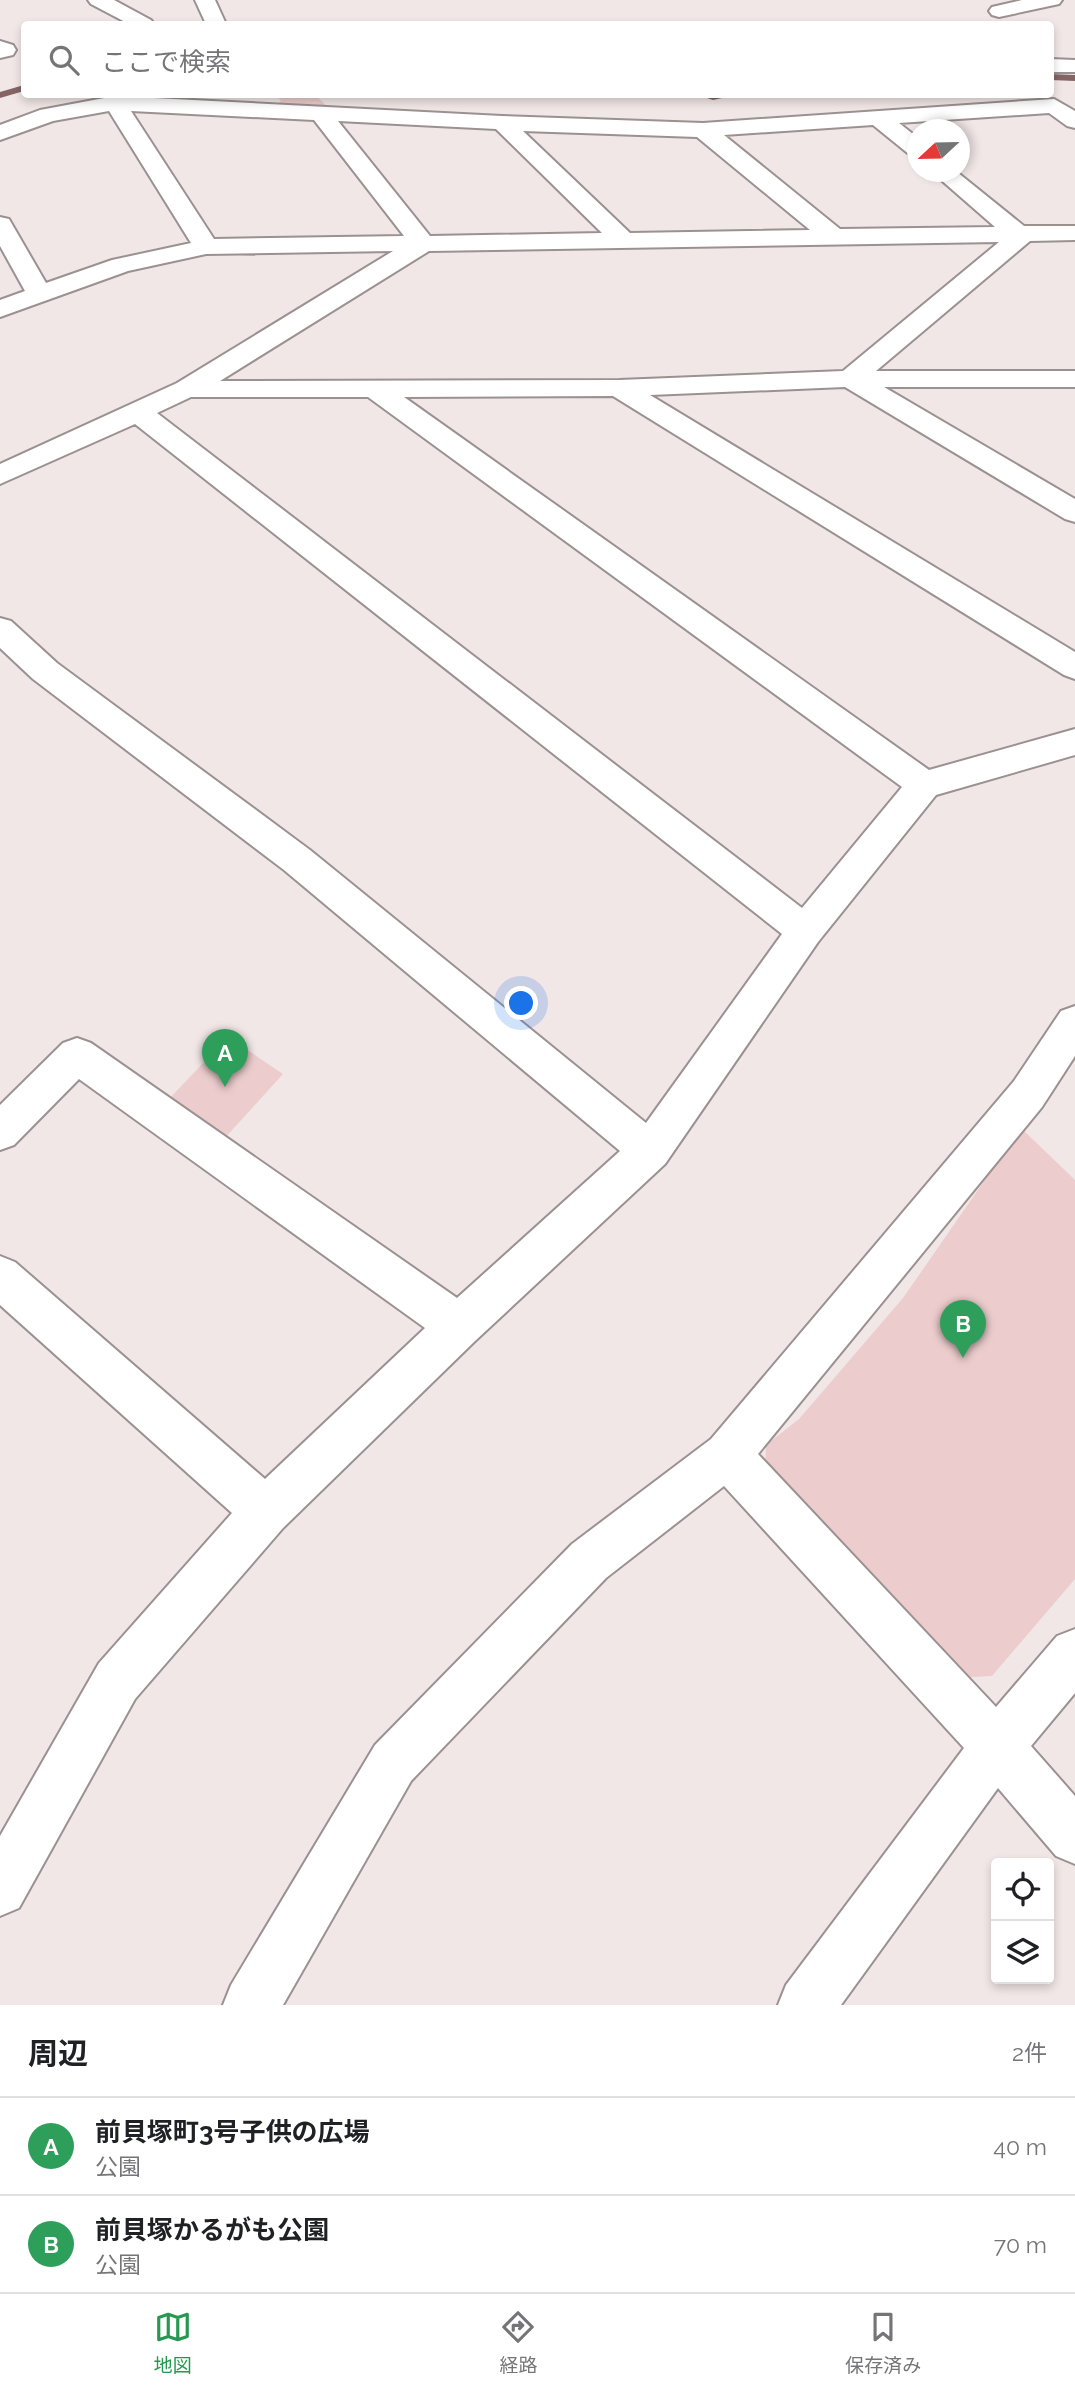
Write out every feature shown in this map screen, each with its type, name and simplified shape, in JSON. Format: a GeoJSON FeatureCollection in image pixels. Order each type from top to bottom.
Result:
{"type":"FeatureCollection","features":[{"type":"Feature","properties":{"kind":"street"},"geometry":{"type":"LineString","coordinates":[[98,0],[138,21]]}},
{"type":"Feature","properties":{"kind":"street"},"geometry":{"type":"LineString","coordinates":[[205,0],[215,21]]}},
{"type":"Feature","properties":{"kind":"street"},"geometry":{"type":"LineString","coordinates":[[999,11],[1057,3]]}},
{"type":"Feature","properties":{"kind":"street"},"geometry":{"type":"LineString","coordinates":[[1054,65],[1075,66]]}},
{"type":"Feature","properties":{"kind":"street"},"geometry":{"type":"LineString","coordinates":[[115,103],[206,247]]}},
{"type":"Feature","properties":{"kind":"street"},"geometry":{"type":"LineString","coordinates":[[0,133],[48,115],[115,103],[502,123],[703,130],[1054,106],[1075,121]]}},
{"type":"Feature","properties":{"kind":"street"},"geometry":{"type":"LineString","coordinates":[[320,113],[423,244]]}},
{"type":"Feature","properties":{"kind":"street"},"geometry":{"type":"LineString","coordinates":[[878,118],[907,141]]}},
{"type":"Feature","properties":{"kind":"street"},"geometry":{"type":"LineString","coordinates":[[502,123],[623,240]]}},
{"type":"Feature","properties":{"kind":"street"},"geometry":{"type":"LineString","coordinates":[[703,130],[833,236]]}},
{"type":"Feature","properties":{"kind":"street"},"geometry":{"type":"LineString","coordinates":[[955,182],[1021,236]]}},
{"type":"Feature","properties":{"kind":"street"},"geometry":{"type":"LineString","coordinates":[[0,224],[39,293]]}},
{"type":"Feature","properties":{"kind":"street"},"geometry":{"type":"LineString","coordinates":[[0,309],[121,265],[206,247],[833,236],[1021,236],[1075,233]]}},
{"type":"Feature","properties":{"kind":"street"},"geometry":{"type":"LineString","coordinates":[[850,379],[1021,236]]}},
{"type":"Feature","properties":{"kind":"street"},"geometry":{"type":"LineString","coordinates":[[0,475],[187,389],[423,244]]}},
{"type":"Feature","properties":{"kind":"street"},"geometry":{"type":"LineString","coordinates":[[187,389],[619,388],[850,379],[1075,379]]}},
{"type":"Feature","properties":{"kind":"street"},"geometry":{"type":"LineString","coordinates":[[850,379],[1075,512]]}},
{"type":"Feature","properties":{"kind":"street"},"geometry":{"type":"LineString","coordinates":[[374,388],[924,785]]}},
{"type":"Feature","properties":{"kind":"street"},"geometry":{"type":"LineString","coordinates":[[619,388],[1075,667]]}},
{"type":"Feature","properties":{"kind":"street"},"geometry":{"type":"LineString","coordinates":[[138,412],[805,931]]}},
{"type":"Feature","properties":{"kind":"street"},"geometry":{"type":"LineString","coordinates":[[0,629],[45,671],[297,860],[650,1151]]}},
{"type":"Feature","properties":{"kind":"street"},"geometry":{"type":"LineString","coordinates":[[0,1889],[117,1681],[266,1511],[459,1326],[650,1151],[805,931],[924,785],[1075,742]]}},
{"type":"Feature","properties":{"kind":"street"},"geometry":{"type":"LineString","coordinates":[[251,2005],[393,1763],[589,1560],[727,1455],[1028,1094],[1075,1023]]}},
{"type":"Feature","properties":{"kind":"street"},"geometry":{"type":"LineString","coordinates":[[0,1132],[77,1055],[459,1326]]}},
{"type":"Feature","properties":{"kind":"street"},"geometry":{"type":"LineString","coordinates":[[0,1277],[266,1511]]}},
{"type":"Feature","properties":{"kind":"street"},"geometry":{"type":"LineString","coordinates":[[727,1455],[997,1746],[1075,1837]]}},
{"type":"Feature","properties":{"kind":"street"},"geometry":{"type":"LineString","coordinates":[[806,2005],[997,1746],[1075,1654]]}},
{"type":"Feature","properties":{"kind":"shaded area"},"geometry":{"type":"Polygon","coordinates":[[[278,98],[318,98],[329,108],[275,107],[281,101],[278,98]]]}},
{"type":"Feature","properties":{"kind":"shaded area"},"geometry":{"type":"Polygon","coordinates":[[[228,1037],[283,1074],[223,1140],[167,1101],[228,1037]]]}},
{"type":"Feature","properties":{"kind":"shaded area"},"geometry":{"type":"Polygon","coordinates":[[[1021,1128],[1075,1180],[1075,1579],[992,1676],[955,1678],[765,1476],[766,1445],[799,1419],[903,1298],[1021,1128]]]}},
{"type":"Feature","properties":{"kind":"waterway"},"geometry":{"type":"LineString","coordinates":[[1054,77],[1075,78]]}},
{"type":"Feature","properties":{"kind":"waterway"},"geometry":{"type":"LineString","coordinates":[[0,95],[21,89]]}},
{"type":"Feature","properties":{"kind":"place","name":"前貝塚町3号子供の広場"},"geometry":{"type":"Point","coordinates":[225,1087]}},
{"type":"Feature","properties":{"kind":"place","name":"前貝塚かるがも公園"},"geometry":{"type":"Point","coordinates":[963,1358]}}]}
